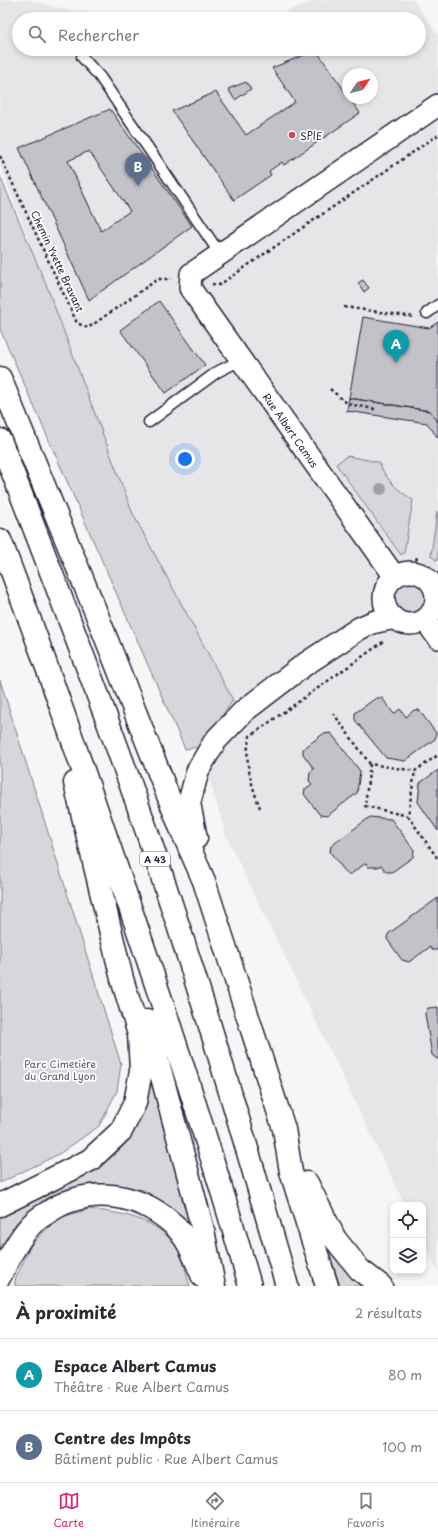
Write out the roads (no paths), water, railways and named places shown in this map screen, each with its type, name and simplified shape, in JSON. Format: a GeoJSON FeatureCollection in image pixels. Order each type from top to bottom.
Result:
{"type":"FeatureCollection","features":[{"type":"Feature","properties":{"kind":"highway"},"geometry":{"type":"LineString","coordinates":[[0,378],[95,610],[182,830],[204,880],[284,1129],[311,1194],[335,1239],[360,1270],[381,1286]]}},
{"type":"Feature","properties":{"kind":"highway","name":"A 43"},"geometry":{"type":"LineString","coordinates":[[0,440],[71,623],[137,804],[233,1098],[287,1286]]}},
{"type":"Feature","properties":{"kind":"highway"},"geometry":{"type":"LineString","coordinates":[[0,540],[48,666],[168,1017],[221,1185],[250,1286]]}},
{"type":"Feature","properties":{"kind":"highway"},"geometry":{"type":"LineString","coordinates":[[204,880],[189,804],[198,770],[215,741],[244,711],[304,665],[360,628],[384,620]]}},
{"type":"Feature","properties":{"kind":"highway"},"geometry":{"type":"LineString","coordinates":[[0,1205],[90,1160],[121,1131],[135,1103],[141,1071],[139,1034],[122,979],[98,883],[48,666]]}},
{"type":"Feature","properties":{"kind":"highway"},"geometry":{"type":"LineString","coordinates":[[98,883],[121,937],[151,1034],[204,1230],[214,1286]]}},
{"type":"Feature","properties":{"kind":"highway"},"geometry":{"type":"LineString","coordinates":[[284,1129],[291,1172],[327,1286]]}},
{"type":"Feature","properties":{"kind":"highway"},"geometry":{"type":"LineString","coordinates":[[0,1276],[10,1254],[33,1223],[60,1204],[88,1196],[118,1195],[146,1205],[174,1224],[191,1248],[206,1286]]}},
{"type":"Feature","properties":{"kind":"street"},"geometry":{"type":"LineString","coordinates":[[220,254],[438,105]]}},
{"type":"Feature","properties":{"kind":"street","name":"Rue Albert Camus"},"geometry":{"type":"LineString","coordinates":[[220,254],[191,274],[189,282],[190,288],[241,360],[409,568]]}},
{"type":"Feature","properties":{"kind":"street"},"geometry":{"type":"LineString","coordinates":[[409,568],[435,582],[437,600],[433,611],[425,620],[409,624],[384,620],[389,612],[384,597],[389,583],[409,568]]}},
{"type":"Feature","properties":{"kind":"street"},"geometry":{"type":"LineString","coordinates":[[425,620],[438,638]]}},
{"type":"Feature","properties":{"kind":"lane"},"geometry":{"type":"LineString","coordinates":[[82,57],[100,77],[220,254]]}},
{"type":"Feature","properties":{"kind":"lane"},"geometry":{"type":"LineString","coordinates":[[427,313],[438,305]]}},
{"type":"Feature","properties":{"kind":"lane"},"geometry":{"type":"LineString","coordinates":[[149,422],[217,372],[241,360]]}},
{"type":"Feature","properties":{"kind":"place","name":"SPIE"},"geometry":{"type":"Point","coordinates":[292,135]}},
{"type":"Feature","properties":{"kind":"place","name":"Centre des Impôts"},"geometry":{"type":"Point","coordinates":[138,186]}},
{"type":"Feature","properties":{"kind":"place","name":"Espace Albert Camus"},"geometry":{"type":"Point","coordinates":[396,363]}},
{"type":"Feature","properties":{"kind":"park label","name":"Parc Cimetière du Grand Lyon"},"geometry":{"type":"Point","coordinates":[60,1068]}}]}
